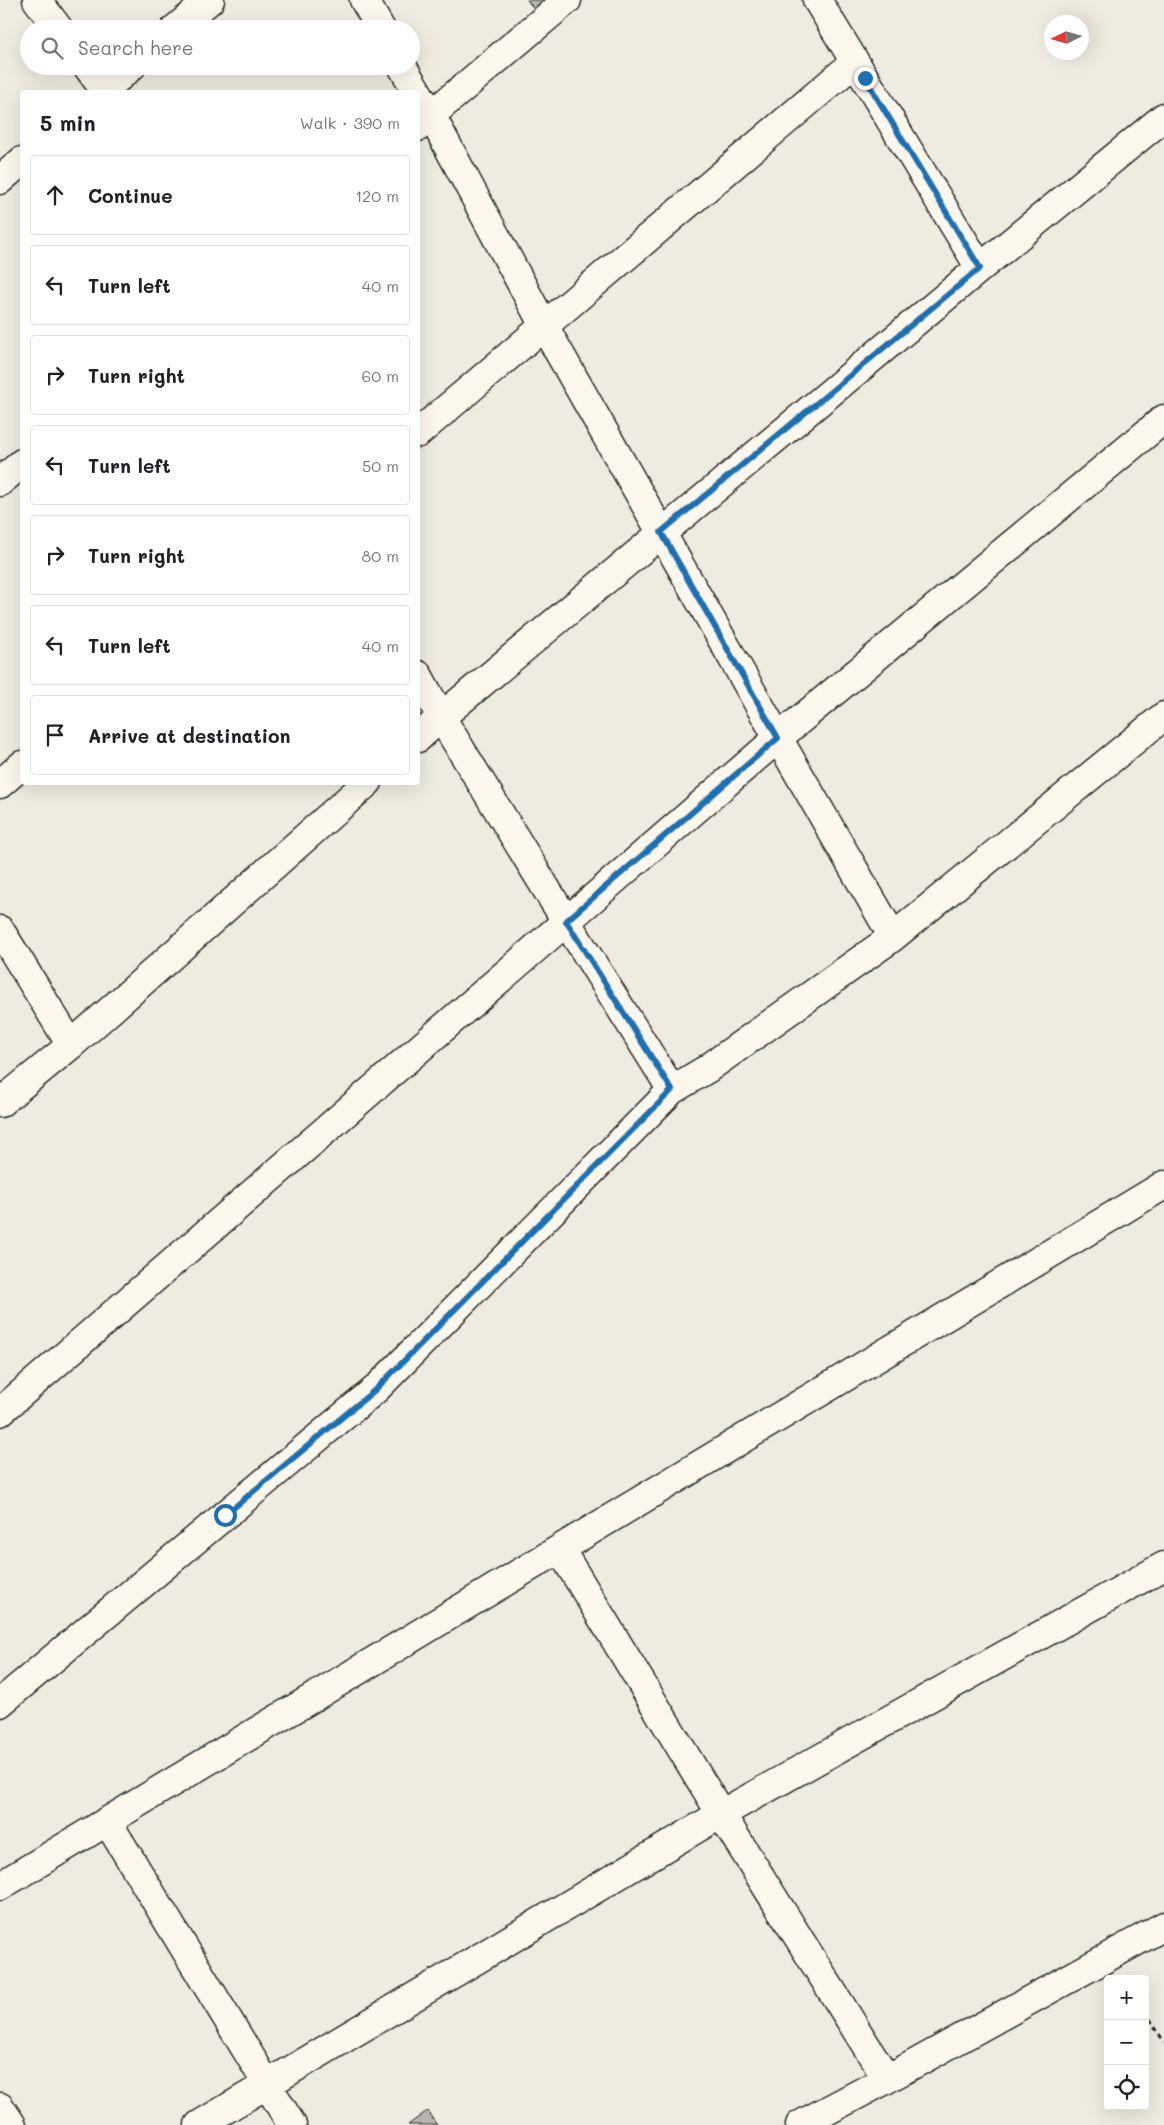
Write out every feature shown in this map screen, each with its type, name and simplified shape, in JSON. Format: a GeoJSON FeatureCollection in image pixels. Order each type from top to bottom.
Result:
{"type":"FeatureCollection","features":[{"type":"Feature","properties":{"kind":"street"},"geometry":{"type":"LineString","coordinates":[[37,0],[52,20]]}},
{"type":"Feature","properties":{"kind":"street"},"geometry":{"type":"LineString","coordinates":[[186,20],[210,0]]}},
{"type":"Feature","properties":{"kind":"street"},"geometry":{"type":"LineString","coordinates":[[364,0],[376,20]]}},
{"type":"Feature","properties":{"kind":"street"},"geometry":{"type":"LineString","coordinates":[[567,0],[424,121],[544,326],[893,937]]}},
{"type":"Feature","properties":{"kind":"street"},"geometry":{"type":"LineString","coordinates":[[817,0],[980,268]]}},
{"type":"Feature","properties":{"kind":"street"},"geometry":{"type":"LineString","coordinates":[[420,431],[855,62]]}},
{"type":"Feature","properties":{"kind":"street"},"geometry":{"type":"LineString","coordinates":[[93,75],[103,90]]}},
{"type":"Feature","properties":{"kind":"street"},"geometry":{"type":"LineString","coordinates":[[106,90],[122,75]]}},
{"type":"Feature","properties":{"kind":"street"},"geometry":{"type":"LineString","coordinates":[[406,75],[412,90]]}},
{"type":"Feature","properties":{"kind":"street"},"geometry":{"type":"LineString","coordinates":[[420,736],[661,532],[1164,117]]}},
{"type":"Feature","properties":{"kind":"street"},"geometry":{"type":"LineString","coordinates":[[0,180],[20,163]]}},
{"type":"Feature","properties":{"kind":"street"},"geometry":{"type":"LineString","coordinates":[[0,1412],[778,738],[1164,419]]}},
{"type":"Feature","properties":{"kind":"street"},"geometry":{"type":"LineString","coordinates":[[0,482],[20,465]]}},
{"type":"Feature","properties":{"kind":"street"},"geometry":{"type":"LineString","coordinates":[[420,679],[441,717],[672,1090]]}},
{"type":"Feature","properties":{"kind":"street"},"geometry":{"type":"LineString","coordinates":[[0,1703],[376,1389],[672,1090],[706,1070],[893,937],[1164,716]]}},
{"type":"Feature","properties":{"kind":"street"},"geometry":{"type":"LineString","coordinates":[[0,784],[20,768]]}},
{"type":"Feature","properties":{"kind":"street"},"geometry":{"type":"LineString","coordinates":[[0,1103],[71,1045],[365,785]]}},
{"type":"Feature","properties":{"kind":"street"},"geometry":{"type":"LineString","coordinates":[[0,930],[71,1045]]}},
{"type":"Feature","properties":{"kind":"street"},"geometry":{"type":"LineString","coordinates":[[0,1886],[1164,1185]]}},
{"type":"Feature","properties":{"kind":"street"},"geometry":{"type":"LineString","coordinates":[[560,1548],[721,1814],[887,2079]]}},
{"type":"Feature","properties":{"kind":"street"},"geometry":{"type":"LineString","coordinates":[[199,2125],[721,1814],[1164,1566]]}},
{"type":"Feature","properties":{"kind":"street"},"geometry":{"type":"LineString","coordinates":[[107,1821],[292,2125]]}},
{"type":"Feature","properties":{"kind":"street"},"geometry":{"type":"LineString","coordinates":[[800,2125],[1164,1926]]}},
{"type":"Feature","properties":{"kind":"street"},"geometry":{"type":"LineString","coordinates":[[0,2106],[12,2125]]}},
{"type":"Feature","properties":{"kind":"path"},"geometry":{"type":"LineString","coordinates":[[1149,2018],[1164,2042]]}},
{"type":"Feature","properties":{"kind":"building"},"geometry":{"type":"Polygon","coordinates":[[[527,0],[546,0],[534,9],[527,0]]]}},
{"type":"Feature","properties":{"kind":"building"},"geometry":{"type":"Polygon","coordinates":[[[427,2111],[437,2125],[408,2125],[427,2111]]]}},
{"type":"Feature","properties":{"kind":"route"},"geometry":{"type":"LineString","coordinates":[[225,1515],[376,1389],[644,1121],[672,1090],[566,921],[778,738],[661,532],[980,268],[865,78]]}}]}
